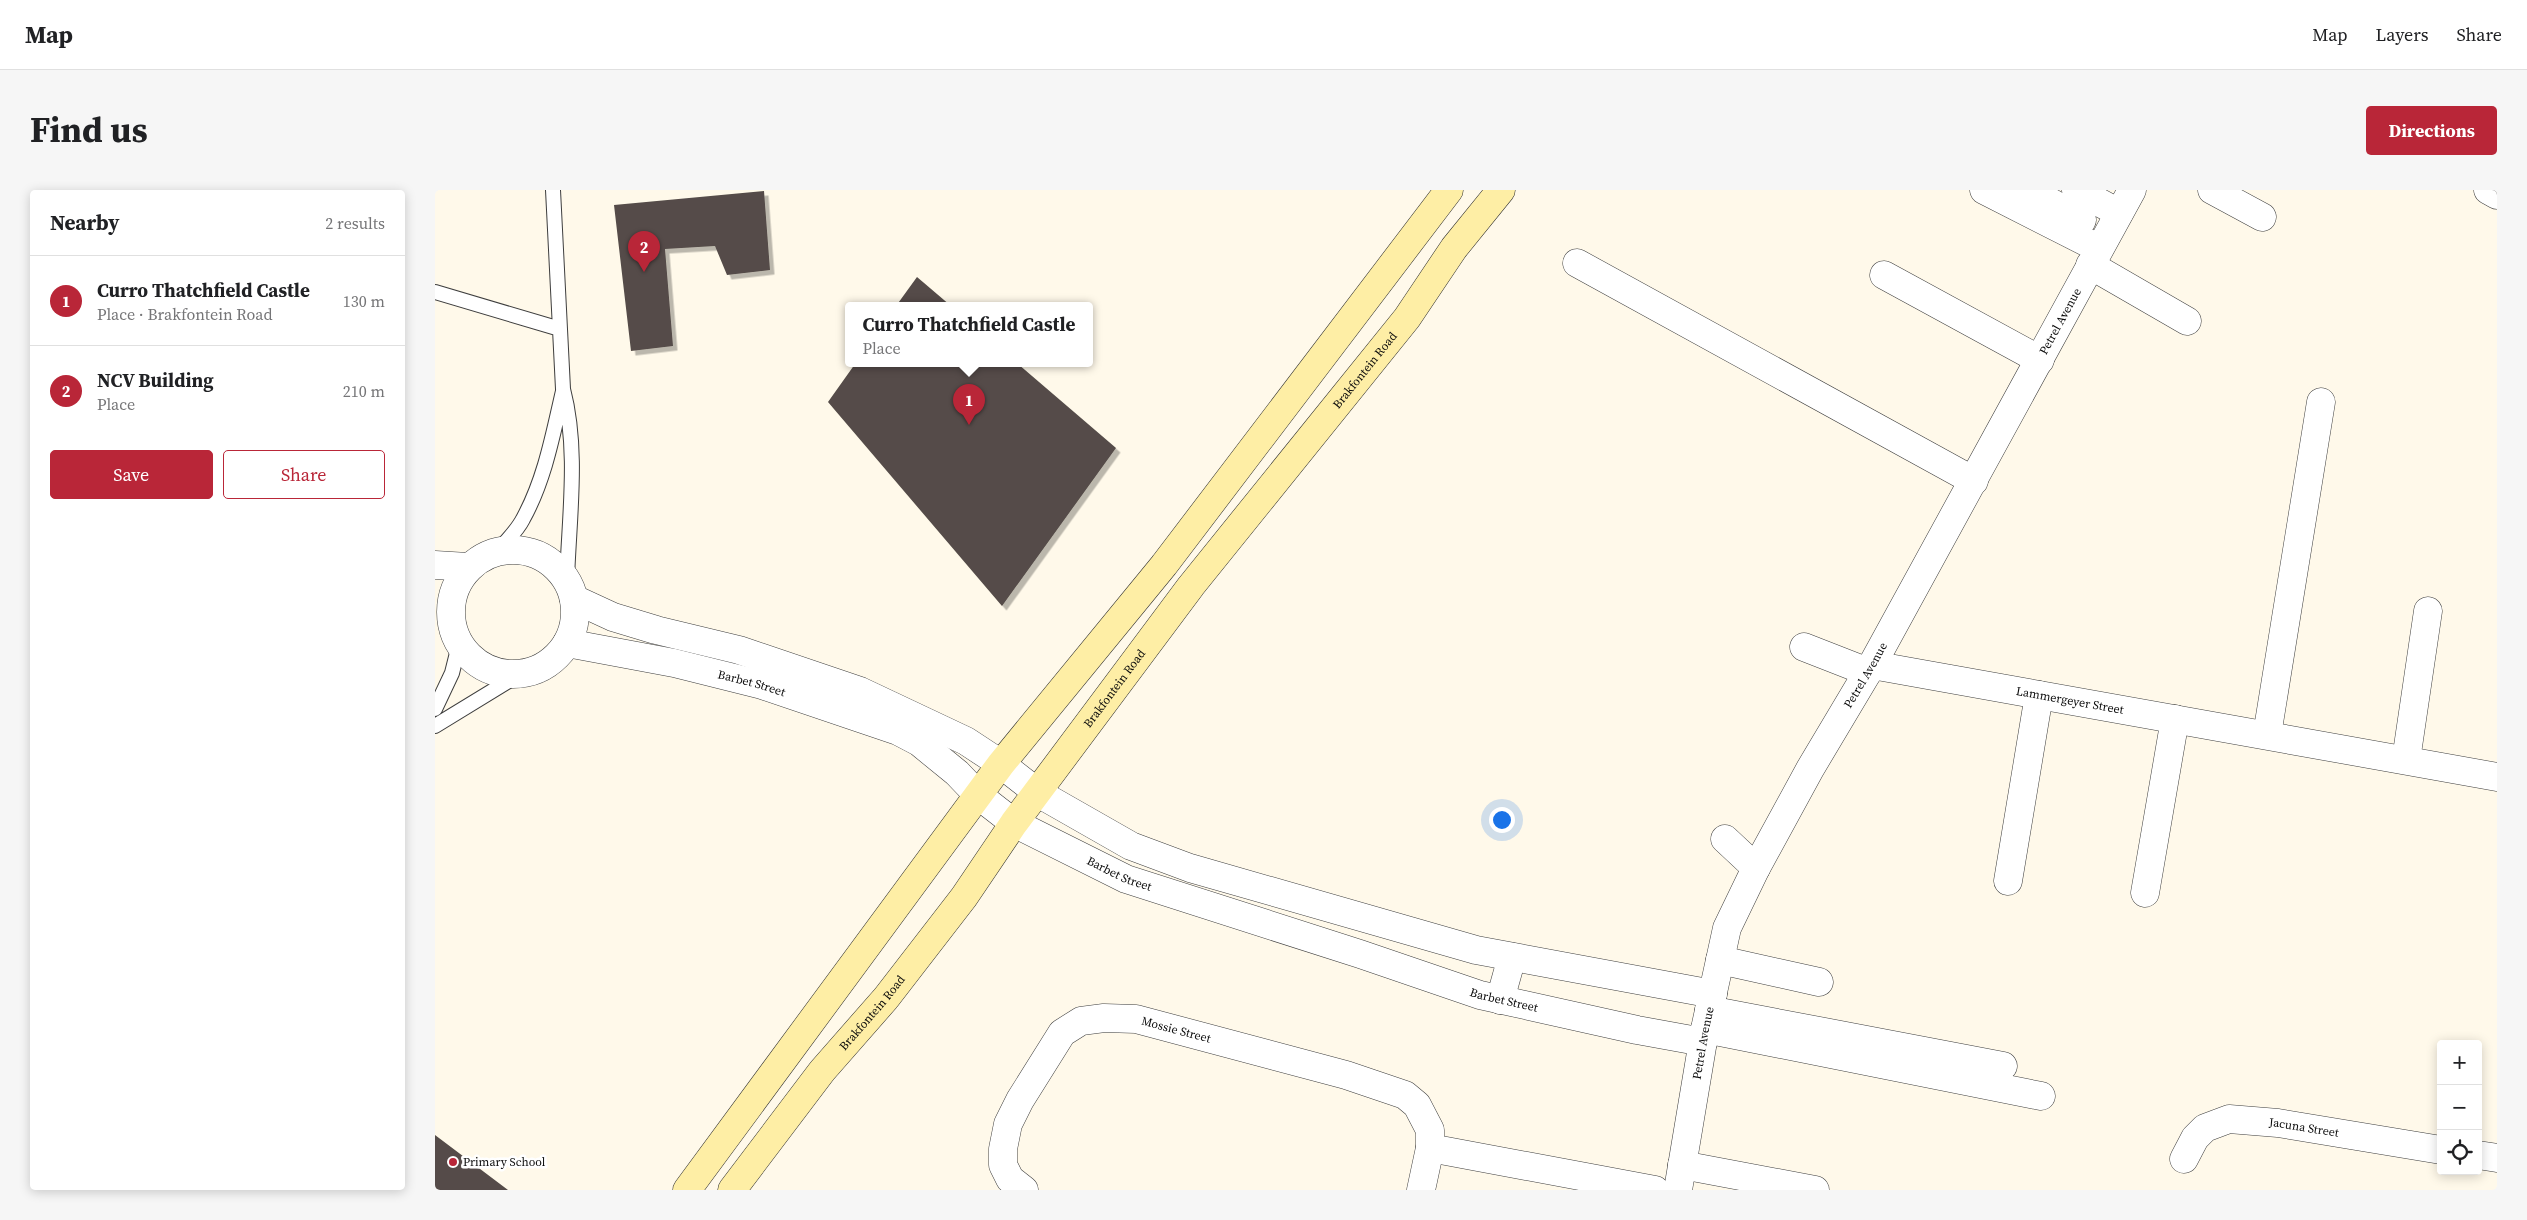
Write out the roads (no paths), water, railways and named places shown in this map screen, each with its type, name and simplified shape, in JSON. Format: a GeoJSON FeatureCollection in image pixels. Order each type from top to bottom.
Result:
{"type":"FeatureCollection","features":[{"type":"Feature","properties":{"kind":"street"},"geometry":{"type":"LineString","coordinates":[[687,1190],[1001,764],[1164,565],[1449,190]]}},
{"type":"Feature","properties":{"kind":"street","name":"Brakfontein Road"},"geometry":{"type":"LineString","coordinates":[[732,1190],[822,1071],[886,998],[958,905],[1014,824],[1191,586],[1407,318],[1454,248],[1501,190]]}},
{"type":"Feature","properties":{"kind":"street"},"geometry":{"type":"LineString","coordinates":[[1984,190],[2109,230]]}},
{"type":"Feature","properties":{"kind":"street"},"geometry":{"type":"LineString","coordinates":[[2029,190],[2109,230]]}},
{"type":"Feature","properties":{"kind":"street"},"geometry":{"type":"LineString","coordinates":[[2076,190],[2187,321]]}},
{"type":"Feature","properties":{"kind":"street"},"geometry":{"type":"LineString","coordinates":[[2211,190],[2262,217]]}},
{"type":"Feature","properties":{"kind":"street"},"geometry":{"type":"LineString","coordinates":[[2489,190],[2497,195]]}},
{"type":"Feature","properties":{"kind":"street","name":"Petrel Avenue"},"geometry":{"type":"LineString","coordinates":[[1680,1178],[1707,1019],[1727,928],[1756,868],[1810,769],[1870,668],[1974,481],[2109,230]]}},
{"type":"Feature","properties":{"kind":"street"},"geometry":{"type":"LineString","coordinates":[[1577,262],[1974,481]]}},
{"type":"Feature","properties":{"kind":"street"},"geometry":{"type":"LineString","coordinates":[[1884,275],[2040,360]]}},
{"type":"Feature","properties":{"kind":"street"},"geometry":{"type":"LineString","coordinates":[[2267,735],[2321,402]]}},
{"type":"Feature","properties":{"kind":"street"},"geometry":{"type":"LineString","coordinates":[[517,550],[537,554],[553,565],[570,590],[576,614],[567,643],[548,664],[520,674],[502,674],[486,669],[471,659],[448,630],[453,594],[469,568],[482,558],[497,552],[517,550]]}},
{"type":"Feature","properties":{"kind":"street"},"geometry":{"type":"LineString","coordinates":[[435,565],[469,568]]}},
{"type":"Feature","properties":{"kind":"street","name":"Barbet Street"},"geometry":{"type":"LineString","coordinates":[[570,590],[613,617],[748,653],[860,691],[966,741],[1038,792],[1131,846],[1190,868],[1449,943],[1512,957],[1707,1019]]}},
{"type":"Feature","properties":{"kind":"street"},"geometry":{"type":"LineString","coordinates":[[2405,760],[2428,611]]}},
{"type":"Feature","properties":{"kind":"street","name":"Barbet Street"},"geometry":{"type":"LineString","coordinates":[[567,643],[692,667],[763,685],[898,730],[919,742],[957,773],[978,795],[1014,824],[1126,880],[1500,1000],[1707,1019]]}},
{"type":"Feature","properties":{"kind":"street","name":"Lammergeyer Street"},"geometry":{"type":"LineString","coordinates":[[1804,647],[1870,668],[2039,695],[2497,777]]}},
{"type":"Feature","properties":{"kind":"street"},"geometry":{"type":"LineString","coordinates":[[2008,880],[2039,695]]}},
{"type":"Feature","properties":{"kind":"street"},"geometry":{"type":"LineString","coordinates":[[2145,892],[2175,719]]}},
{"type":"Feature","properties":{"kind":"street"},"geometry":{"type":"LineString","coordinates":[[1725,839],[1756,868]]}},
{"type":"Feature","properties":{"kind":"street"},"geometry":{"type":"LineString","coordinates":[[1500,1000],[1512,957]]}},
{"type":"Feature","properties":{"kind":"street"},"geometry":{"type":"LineString","coordinates":[[1720,960],[1819,982]]}},
{"type":"Feature","properties":{"kind":"street","name":"Mossie Street"},"geometry":{"type":"LineString","coordinates":[[1024,1190],[1010,1179],[1003,1165],[1003,1148],[1012,1116],[1062,1033],[1081,1021],[1104,1018],[1136,1019],[1345,1075],[1405,1095],[1417,1105],[1430,1130],[1430,1148],[1421,1190]]}},
{"type":"Feature","properties":{"kind":"street"},"geometry":{"type":"LineString","coordinates":[[1707,1019],[2003,1066]]}},
{"type":"Feature","properties":{"kind":"street"},"geometry":{"type":"LineString","coordinates":[[1707,1019],[2041,1096]]}},
{"type":"Feature","properties":{"kind":"street","name":"Jacuna Street"},"geometry":{"type":"LineString","coordinates":[[2184,1159],[2195,1138],[2205,1128],[2229,1119],[2278,1123],[2437,1149]]}},
{"type":"Feature","properties":{"kind":"street"},"geometry":{"type":"LineString","coordinates":[[1430,1148],[1655,1190]]}},
{"type":"Feature","properties":{"kind":"street"},"geometry":{"type":"LineString","coordinates":[[2482,1156],[2497,1158]]}},
{"type":"Feature","properties":{"kind":"street"},"geometry":{"type":"LineString","coordinates":[[1680,1178],[1815,1190]]}},
{"type":"Feature","properties":{"kind":"lane"},"geometry":{"type":"LineString","coordinates":[[553,190],[563,389],[570,415],[572,448],[570,590]]}},
{"type":"Feature","properties":{"kind":"lane"},"geometry":{"type":"LineString","coordinates":[[435,292],[560,329]]}},
{"type":"Feature","properties":{"kind":"lane"},"geometry":{"type":"LineString","coordinates":[[497,552],[523,521],[537,491],[550,450],[563,389]]}},
{"type":"Feature","properties":{"kind":"lane"},"geometry":{"type":"LineString","coordinates":[[435,709],[452,673],[448,630]]}},
{"type":"Feature","properties":{"kind":"lane"},"geometry":{"type":"LineString","coordinates":[[435,726],[520,674]]}},
{"type":"Feature","properties":{"kind":"place","name":"NCV Building"},"geometry":{"type":"Point","coordinates":[644,272]}},
{"type":"Feature","properties":{"kind":"place","name":"Curro Thatchfield Castle"},"geometry":{"type":"Point","coordinates":[969,425]}},
{"type":"Feature","properties":{"kind":"place","name":"Primary School"},"geometry":{"type":"Point","coordinates":[453,1162]}}]}
